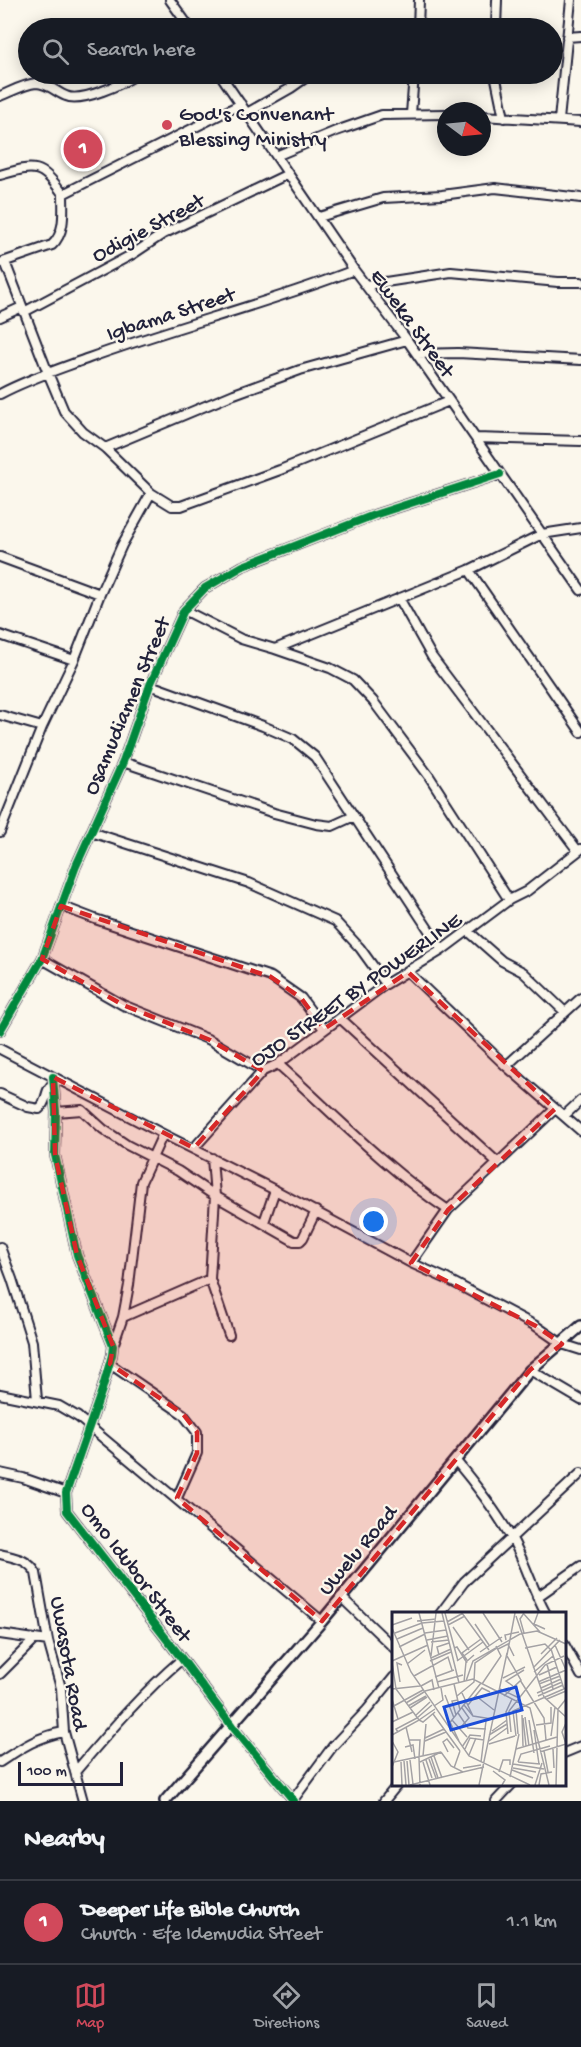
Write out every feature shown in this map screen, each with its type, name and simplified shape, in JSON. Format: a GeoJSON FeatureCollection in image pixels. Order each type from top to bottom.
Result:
{"type":"FeatureCollection","features":[{"type":"Feature","properties":{"kind":"street"},"geometry":{"type":"LineString","coordinates":[[170,0],[183,18]]}},
{"type":"Feature","properties":{"kind":"street"},"geometry":{"type":"LineString","coordinates":[[418,0],[418,18]]}},
{"type":"Feature","properties":{"kind":"street"},"geometry":{"type":"LineString","coordinates":[[496,18],[497,0]]}},
{"type":"Feature","properties":{"kind":"street"},"geometry":{"type":"LineString","coordinates":[[563,78],[571,0]]}},
{"type":"Feature","properties":{"kind":"street"},"geometry":{"type":"LineString","coordinates":[[567,37],[581,36]]}},
{"type":"Feature","properties":{"kind":"street"},"geometry":{"type":"LineString","coordinates":[[0,96],[33,84]]}},
{"type":"Feature","properties":{"kind":"street"},"geometry":{"type":"LineString","coordinates":[[41,84],[50,86],[69,98],[86,97],[118,84]]}},
{"type":"Feature","properties":{"kind":"street","name":"Eweka Street"},"geometry":{"type":"LineString","coordinates":[[227,84],[354,270],[417,354],[581,590]]}},
{"type":"Feature","properties":{"kind":"street"},"geometry":{"type":"LineString","coordinates":[[247,113],[297,84]]}},
{"type":"Feature","properties":{"kind":"street"},"geometry":{"type":"LineString","coordinates":[[411,114],[413,84]]}},
{"type":"Feature","properties":{"kind":"street"},"geometry":{"type":"LineString","coordinates":[[497,84],[504,118]]}},
{"type":"Feature","properties":{"kind":"street"},"geometry":{"type":"LineString","coordinates":[[559,120],[562,84]]}},
{"type":"Feature","properties":{"kind":"street"},"geometry":{"type":"LineString","coordinates":[[63,194],[241,104]]}},
{"type":"Feature","properties":{"kind":"street"},"geometry":{"type":"LineString","coordinates":[[276,156],[382,115],[437,114]]}},
{"type":"Feature","properties":{"kind":"street"},"geometry":{"type":"LineString","coordinates":[[491,117],[581,122]]}},
{"type":"Feature","properties":{"kind":"street"},"geometry":{"type":"LineString","coordinates":[[0,176],[22,169],[41,170],[49,174],[63,194],[62,228],[58,240],[52,245],[3,263],[64,411],[83,432],[105,448],[151,493],[172,506],[181,506],[280,470],[449,401]]}},
{"type":"Feature","properties":{"kind":"street","name":"Odigie Street"},"geometry":{"type":"LineString","coordinates":[[0,317],[23,309],[133,254],[164,234],[288,174]]}},
{"type":"Feature","properties":{"kind":"street"},"geometry":{"type":"LineString","coordinates":[[319,217],[383,198],[442,195],[495,188],[581,198]]}},
{"type":"Feature","properties":{"kind":"street","name":"Igbama Street"},"geometry":{"type":"LineString","coordinates":[[0,394],[48,373],[146,338],[354,270]]}},
{"type":"Feature","properties":{"kind":"street"},"geometry":{"type":"LineString","coordinates":[[366,285],[452,272],[581,282]]}},
{"type":"Feature","properties":{"kind":"street"},"geometry":{"type":"LineString","coordinates":[[105,448],[234,394],[289,374],[407,340]]}},
{"type":"Feature","properties":{"kind":"street"},"geometry":{"type":"LineString","coordinates":[[417,354],[458,353],[581,360]]}},
{"type":"Feature","properties":{"kind":"street"},"geometry":{"type":"LineString","coordinates":[[476,438],[581,441]]}},
{"type":"Feature","properties":{"kind":"street","name":"Osamudiamen Street"},"geometry":{"type":"LineString","coordinates":[[0,1031],[42,958],[91,832],[123,762],[150,685],[184,610],[205,588],[243,566],[374,515],[500,474]]}},
{"type":"Feature","properties":{"kind":"street"},"geometry":{"type":"LineString","coordinates":[[0,832],[3,812],[74,660],[122,544],[151,493]]}},
{"type":"Feature","properties":{"kind":"street"},"geometry":{"type":"LineString","coordinates":[[275,649],[469,570],[542,534],[581,528]]}},
{"type":"Feature","properties":{"kind":"street"},"geometry":{"type":"LineString","coordinates":[[0,557],[100,594]]}},
{"type":"Feature","properties":{"kind":"street"},"geometry":{"type":"LineString","coordinates":[[469,570],[581,732]]}},
{"type":"Feature","properties":{"kind":"street"},"geometry":{"type":"LineString","coordinates":[[399,598],[432,657],[580,850]]}},
{"type":"Feature","properties":{"kind":"street"},"geometry":{"type":"LineString","coordinates":[[184,610],[242,639],[330,668],[353,680],[373,701],[429,776],[509,900]]}},
{"type":"Feature","properties":{"kind":"street"},"geometry":{"type":"LineString","coordinates":[[0,635],[74,660]]}},
{"type":"Feature","properties":{"kind":"street"},"geometry":{"type":"LineString","coordinates":[[150,685],[262,726],[293,740],[315,758],[442,950]]}},
{"type":"Feature","properties":{"kind":"street"},"geometry":{"type":"LineString","coordinates":[[0,715],[42,727]]}},
{"type":"Feature","properties":{"kind":"street"},"geometry":{"type":"LineString","coordinates":[[123,762],[274,813],[316,824],[332,826],[354,816]]}},
{"type":"Feature","properties":{"kind":"street"},"geometry":{"type":"LineString","coordinates":[[91,832],[249,883],[335,921],[360,948],[386,984]]}},
{"type":"Feature","properties":{"kind":"street","name":"OJO STREET BY POWERLINE"},"geometry":{"type":"LineString","coordinates":[[194,1148],[263,1071],[278,1064],[386,984],[442,950],[509,900],[527,891],[580,850]]}},
{"type":"Feature","properties":{"kind":"street"},"geometry":{"type":"LineString","coordinates":[[61,906],[271,977],[301,998],[324,1029]]}},
{"type":"Feature","properties":{"kind":"street"},"geometry":{"type":"LineString","coordinates":[[468,931],[502,961],[523,972],[565,1012]]}},
{"type":"Feature","properties":{"kind":"street"},"geometry":{"type":"LineString","coordinates":[[42,958],[123,1005],[210,1040],[263,1071]]}},
{"type":"Feature","properties":{"kind":"street"},"geometry":{"type":"LineString","coordinates":[[408,972],[506,1066],[581,1131]]}},
{"type":"Feature","properties":{"kind":"street"},"geometry":{"type":"LineString","coordinates":[[506,1066],[581,998]]}},
{"type":"Feature","properties":{"kind":"street"},"geometry":{"type":"LineString","coordinates":[[340,1018],[498,1162]]}},
{"type":"Feature","properties":{"kind":"street"},"geometry":{"type":"LineString","coordinates":[[0,1049],[54,1080],[194,1148],[411,1263],[447,1279],[536,1326],[562,1344],[581,1350]]}},
{"type":"Feature","properties":{"kind":"street"},"geometry":{"type":"LineString","coordinates":[[278,1064],[369,1149],[413,1186],[448,1210]]}},
{"type":"Feature","properties":{"kind":"street"},"geometry":{"type":"LineString","coordinates":[[0,1094],[28,1107],[39,1109],[44,1105],[48,1088],[54,1080]]}},
{"type":"Feature","properties":{"kind":"street"},"geometry":{"type":"LineString","coordinates":[[54,1080],[55,1155],[77,1255],[113,1346]]}},
{"type":"Feature","properties":{"kind":"street"},"geometry":{"type":"LineString","coordinates":[[82,1110],[89,1095]]}},
{"type":"Feature","properties":{"kind":"street"},"geometry":{"type":"LineString","coordinates":[[564,1116],[581,1100]]}},
{"type":"Feature","properties":{"kind":"street"},"geometry":{"type":"LineString","coordinates":[[411,1263],[448,1210],[555,1109]]}},
{"type":"Feature","properties":{"kind":"street"},"geometry":{"type":"LineString","coordinates":[[56,1112],[82,1110],[103,1129],[294,1241],[300,1241],[303,1238],[316,1211]]}},
{"type":"Feature","properties":{"kind":"street","name":"Omo Idubor Street"},"geometry":{"type":"LineString","coordinates":[[163,1134],[141,1182],[123,1317],[113,1346],[110,1364],[66,1493],[67,1511],[232,1726],[294,1800]]}},
{"type":"Feature","properties":{"kind":"street"},"geometry":{"type":"LineString","coordinates":[[212,1158],[214,1196],[210,1279],[229,1335]]}},
{"type":"Feature","properties":{"kind":"street"},"geometry":{"type":"LineString","coordinates":[[264,1222],[275,1190]]}},
{"type":"Feature","properties":{"kind":"street"},"geometry":{"type":"LineString","coordinates":[[0,1247],[32,1342],[37,1400]]}},
{"type":"Feature","properties":{"kind":"street"},"geometry":{"type":"LineString","coordinates":[[123,1317],[210,1279]]}},
{"type":"Feature","properties":{"kind":"street","name":"Uwelu Road"},"geometry":{"type":"LineString","coordinates":[[165,1801],[322,1621],[530,1370],[581,1326]]}},
{"type":"Feature","properties":{"kind":"street"},"geometry":{"type":"LineString","coordinates":[[110,1364],[183,1414],[197,1432],[197,1453],[177,1498]]}},
{"type":"Feature","properties":{"kind":"street"},"geometry":{"type":"LineString","coordinates":[[530,1370],[581,1400]]}},
{"type":"Feature","properties":{"kind":"street"},"geometry":{"type":"LineString","coordinates":[[0,1394],[59,1406],[90,1425],[322,1621]]}},
{"type":"Feature","properties":{"kind":"street"},"geometry":{"type":"LineString","coordinates":[[456,1461],[484,1496],[512,1539],[545,1612]]}},
{"type":"Feature","properties":{"kind":"street"},"geometry":{"type":"LineString","coordinates":[[0,1473],[23,1478],[66,1493]]}},
{"type":"Feature","properties":{"kind":"street"},"geometry":{"type":"LineString","coordinates":[[442,1612],[464,1582],[581,1473]]}},
{"type":"Feature","properties":{"kind":"street","name":"Uwasota Road"},"geometry":{"type":"LineString","coordinates":[[0,1554],[24,1560],[32,1566],[36,1573],[48,1641],[60,1688],[64,1732],[82,1801]]}},
{"type":"Feature","properties":{"kind":"street"},"geometry":{"type":"LineString","coordinates":[[537,1597],[581,1566]]}},
{"type":"Feature","properties":{"kind":"street"},"geometry":{"type":"LineString","coordinates":[[340,1597],[392,1647]]}},
{"type":"Feature","properties":{"kind":"street"},"geometry":{"type":"LineString","coordinates":[[0,1634],[48,1641]]}},
{"type":"Feature","properties":{"kind":"street"},"geometry":{"type":"LineString","coordinates":[[0,1674],[34,1640]]}},
{"type":"Feature","properties":{"kind":"street"},"geometry":{"type":"LineString","coordinates":[[566,1647],[577,1662],[581,1675]]}},
{"type":"Feature","properties":{"kind":"street"},"geometry":{"type":"LineString","coordinates":[[75,1772],[135,1701],[182,1659]]}},
{"type":"Feature","properties":{"kind":"street"},"geometry":{"type":"LineString","coordinates":[[294,1800],[333,1746],[367,1710],[392,1678]]}},
{"type":"Feature","properties":{"kind":"street"},"geometry":{"type":"LineString","coordinates":[[0,1762],[28,1743],[64,1732]]}},
{"type":"Feature","properties":{"kind":"street"},"geometry":{"type":"LineString","coordinates":[[566,1752],[581,1746]]}},
{"type":"Feature","properties":{"kind":"street"},"geometry":{"type":"LineString","coordinates":[[384,1801],[397,1786]]}},
{"type":"Feature","properties":{"kind":"street"},"geometry":{"type":"LineString","coordinates":[[496,1801],[511,1786]]}},
{"type":"Feature","properties":{"kind":"highlighted area"},"geometry":{"type":"Polygon","coordinates":[[[61,906],[271,977],[301,998],[324,1029],[408,972],[555,1109],[448,1210],[411,1263],[536,1326],[562,1344],[530,1370],[322,1621],[177,1498],[197,1453],[197,1432],[183,1414],[110,1364],[113,1346],[77,1255],[55,1155],[53,1077],[194,1148],[263,1071],[210,1040],[123,1005],[42,959],[61,906]]]}},
{"type":"Feature","properties":{"kind":"cycle path"},"geometry":{"type":"LineString","coordinates":[[0,1031],[42,959],[76,866],[123,762],[150,685],[184,610],[205,588],[243,566],[374,515],[500,474]]}},
{"type":"Feature","properties":{"kind":"cycle path"},"geometry":{"type":"LineString","coordinates":[[53,1077],[56,1112],[55,1155],[77,1255],[113,1346],[102,1390],[66,1493],[67,1511],[232,1726],[294,1801]]}},
{"type":"Feature","properties":{"kind":"place","name":"God's Convenant Blessing Ministry"},"geometry":{"type":"Point","coordinates":[167,125]}},
{"type":"Feature","properties":{"kind":"place","name":"Deeper Life Bible Church"},"geometry":{"type":"Point","coordinates":[83,149]}}]}
